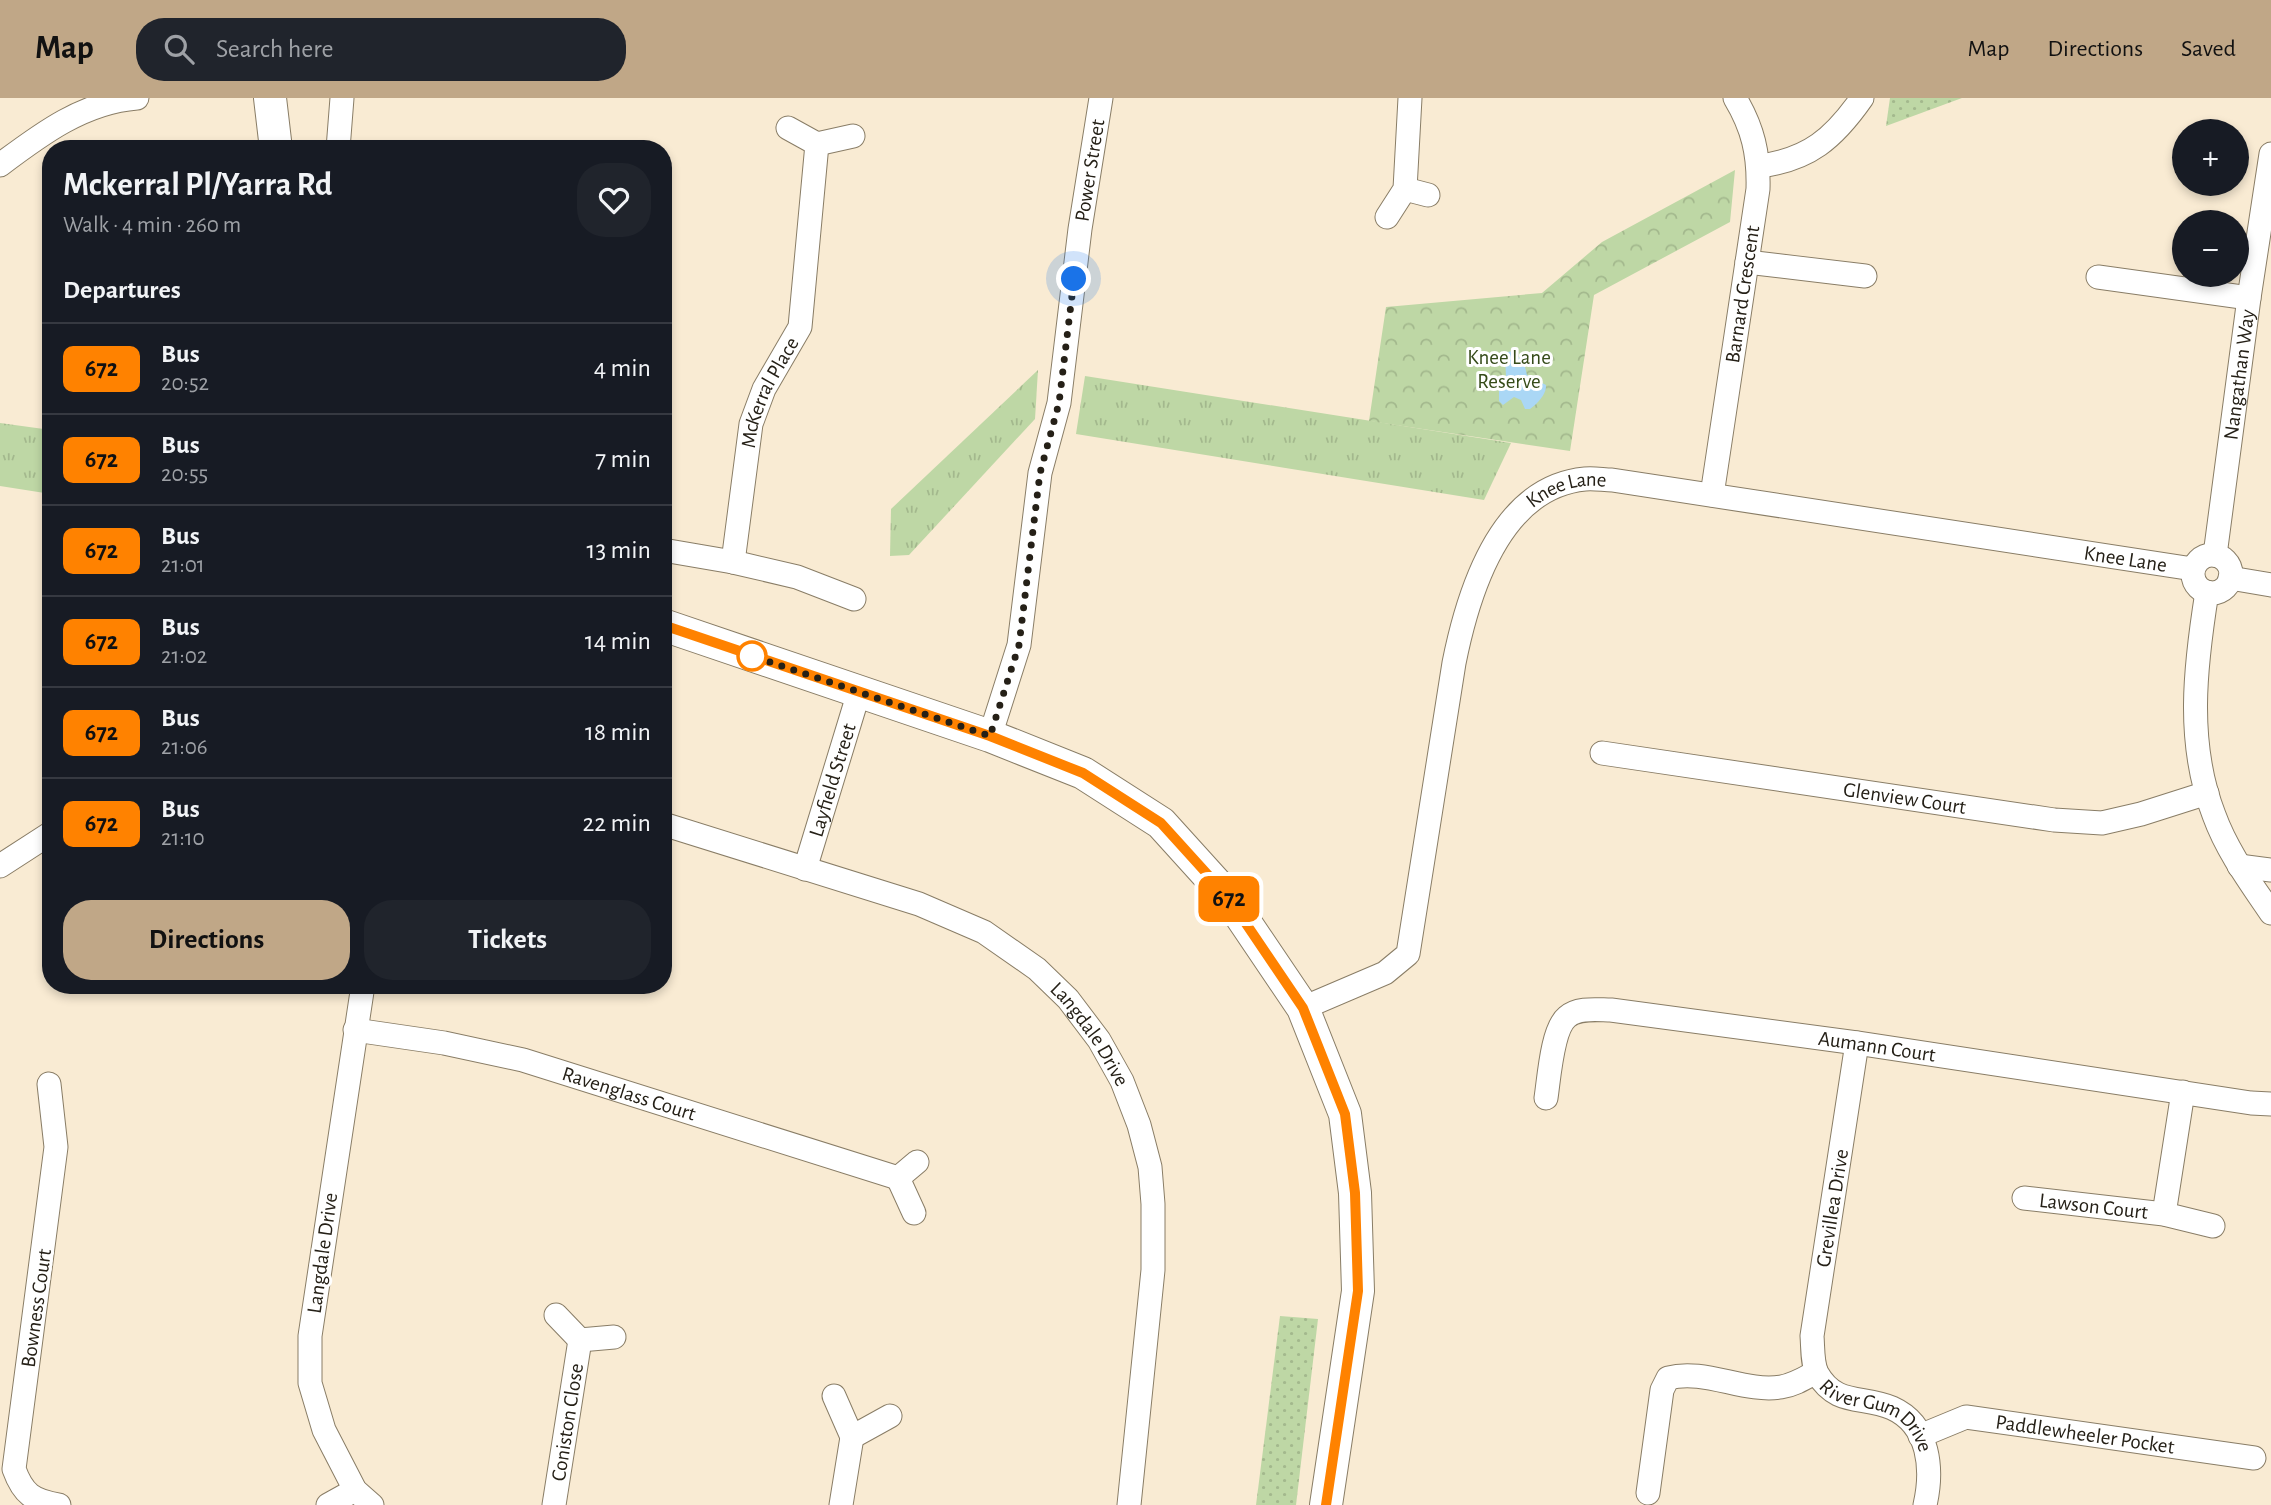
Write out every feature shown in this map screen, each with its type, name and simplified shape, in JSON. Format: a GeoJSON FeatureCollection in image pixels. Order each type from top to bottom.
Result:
{"type":"FeatureCollection","features":[{"type":"Feature","properties":{"kind":"main road"},"geometry":{"type":"LineString","coordinates":[[271,98],[275,140]]}},
{"type":"Feature","properties":{"kind":"main road"},"geometry":{"type":"LineString","coordinates":[[672,628],[990,736],[1083,773],[1161,823],[1228,897],[1303,1008],[1345,1114],[1355,1193],[1358,1291],[1326,1505]]}},
{"type":"Feature","properties":{"kind":"street"},"geometry":{"type":"LineString","coordinates":[[339,140],[342,98]]}},
{"type":"Feature","properties":{"kind":"street","name":"Power Street"},"geometry":{"type":"LineString","coordinates":[[990,736],[1019,645],[1040,473],[1059,403],[1080,229],[1101,98]]}},
{"type":"Feature","properties":{"kind":"street"},"geometry":{"type":"LineString","coordinates":[[1387,217],[1405,188],[1410,98]]}},
{"type":"Feature","properties":{"kind":"street","name":"Barnard Crescent"},"geometry":{"type":"LineString","coordinates":[[1712,495],[1758,188],[1759,166],[1755,140],[1746,116],[1735,98]]}},
{"type":"Feature","properties":{"kind":"street"},"geometry":{"type":"LineString","coordinates":[[1759,166],[1787,162],[1823,143],[1844,123],[1862,98]]}},
{"type":"Feature","properties":{"kind":"street"},"geometry":{"type":"LineString","coordinates":[[0,165],[51,126],[122,99]]}},
{"type":"Feature","properties":{"kind":"street"},"geometry":{"type":"LineString","coordinates":[[788,128],[817,144],[853,136]]}},
{"type":"Feature","properties":{"kind":"street","name":"McKerral Place"},"geometry":{"type":"LineString","coordinates":[[733,562],[751,424],[764,389],[800,327],[817,144]]}},
{"type":"Feature","properties":{"kind":"street","name":"Nangathan Way"},"geometry":{"type":"LineString","coordinates":[[2215,555],[2271,154]]}},
{"type":"Feature","properties":{"kind":"street"},"geometry":{"type":"LineString","coordinates":[[1405,188],[1428,195]]}},
{"type":"Feature","properties":{"kind":"street"},"geometry":{"type":"LineString","coordinates":[[1747,262],[1865,276]]}},
{"type":"Feature","properties":{"kind":"street"},"geometry":{"type":"LineString","coordinates":[[2098,277],[2249,298]]}},
{"type":"Feature","properties":{"kind":"street","name":"Knee Lane"},"geometry":{"type":"LineString","coordinates":[[1303,1008],[1385,973],[1408,954],[1463,618],[1482,569],[1501,534],[1525,506],[1557,486],[1585,479],[1612,480],[2193,569]]}},
{"type":"Feature","properties":{"kind":"street"},"geometry":{"type":"LineString","coordinates":[[672,552],[797,577],[854,599]]}},
{"type":"Feature","properties":{"kind":"street"},"geometry":{"type":"LineString","coordinates":[[2215,555],[2221,557],[2229,566],[2230,578],[2225,588],[2207,592],[2197,586],[2193,569],[2199,559],[2215,555]]}},
{"type":"Feature","properties":{"kind":"street"},"geometry":{"type":"LineString","coordinates":[[2230,578],[2271,585]]}},
{"type":"Feature","properties":{"kind":"street"},"geometry":{"type":"LineString","coordinates":[[2207,592],[2196,660],[2195,721],[2200,772],[2214,817],[2239,866],[2271,913]]}},
{"type":"Feature","properties":{"kind":"street","name":"Layfield Street"},"geometry":{"type":"LineString","coordinates":[[805,869],[859,692]]}},
{"type":"Feature","properties":{"kind":"street","name":"Glenview Court"},"geometry":{"type":"LineString","coordinates":[[1602,753],[2054,821],[2102,823],[2207,793]]}},
{"type":"Feature","properties":{"kind":"street","name":"Langdale Drive"},"geometry":{"type":"LineString","coordinates":[[672,827],[956,918],[1002,944],[1037,969],[1068,999],[1099,1041],[1122,1081],[1139,1125],[1147,1157],[1153,1204],[1153,1270],[1129,1505]]}},
{"type":"Feature","properties":{"kind":"street"},"geometry":{"type":"LineString","coordinates":[[0,866],[42,839]]}},
{"type":"Feature","properties":{"kind":"street"},"geometry":{"type":"LineString","coordinates":[[2239,866],[2271,870]]}},
{"type":"Feature","properties":{"kind":"street","name":"Langdale Drive"},"geometry":{"type":"LineString","coordinates":[[361,994],[310,1336],[310,1384],[324,1430],[364,1498]]}},
{"type":"Feature","properties":{"kind":"street","name":"Aumann Court"},"geometry":{"type":"LineString","coordinates":[[1546,1098],[1557,1034],[1567,1017],[1584,1010],[1611,1010],[2271,1104]]}},
{"type":"Feature","properties":{"kind":"street","name":"Ravenglass Court"},"geometry":{"type":"LineString","coordinates":[[355,1030],[444,1043],[523,1060],[898,1178]]}},
{"type":"Feature","properties":{"kind":"street","name":"Grevillea Drive"},"geometry":{"type":"LineString","coordinates":[[1816,1372],[1812,1336],[1857,1043]]}},
{"type":"Feature","properties":{"kind":"street","name":"Bowness Court"},"geometry":{"type":"LineString","coordinates":[[49,1084],[56,1147],[14,1469],[25,1492],[40,1502],[59,1505]]}},
{"type":"Feature","properties":{"kind":"street","name":"Lawson Court"},"geometry":{"type":"LineString","coordinates":[[2164,1214],[2183,1092]]}},
{"type":"Feature","properties":{"kind":"street"},"geometry":{"type":"LineString","coordinates":[[914,1213],[898,1178],[917,1162]]}},
{"type":"Feature","properties":{"kind":"street","name":"Lawson Court"},"geometry":{"type":"LineString","coordinates":[[2024,1198],[2164,1214],[2213,1226]]}},
{"type":"Feature","properties":{"kind":"street","name":"Coniston Close"},"geometry":{"type":"LineString","coordinates":[[556,1315],[580,1340]]}},
{"type":"Feature","properties":{"kind":"street","name":"Coniston Close"},"geometry":{"type":"LineString","coordinates":[[580,1340],[614,1337]]}},
{"type":"Feature","properties":{"kind":"street","name":"Coniston Close"},"geometry":{"type":"LineString","coordinates":[[554,1505],[580,1340]]}},
{"type":"Feature","properties":{"kind":"street"},"geometry":{"type":"LineString","coordinates":[[1648,1493],[1662,1390],[1668,1378],[1682,1374],[1780,1388],[1795,1384],[1816,1372]]}},
{"type":"Feature","properties":{"kind":"street","name":"River Gum Drive"},"geometry":{"type":"LineString","coordinates":[[1816,1372],[1832,1391],[1846,1399],[1891,1407],[1911,1420],[1928,1454],[1930,1481],[1925,1505]]}},
{"type":"Feature","properties":{"kind":"street"},"geometry":{"type":"LineString","coordinates":[[834,1396],[852,1437],[841,1505]]}},
{"type":"Feature","properties":{"kind":"street"},"geometry":{"type":"LineString","coordinates":[[852,1437],[890,1416]]}},
{"type":"Feature","properties":{"kind":"street","name":"Paddlewheeler Pocket"},"geometry":{"type":"LineString","coordinates":[[1920,1436],[1966,1417],[2254,1458]]}},
{"type":"Feature","properties":{"kind":"street"},"geometry":{"type":"LineString","coordinates":[[328,1505],[364,1498]]}},
{"type":"Feature","properties":{"kind":"green space"},"geometry":{"type":"Polygon","coordinates":[[[1890,98],[1962,98],[1886,126],[1890,98]]]}},
{"type":"Feature","properties":{"kind":"green space","name":"Knee Lane Reserve"},"geometry":{"type":"Polygon","coordinates":[[[1735,170],[1730,222],[1594,295],[1570,451],[1369,421],[1386,307],[1542,293],[1602,242],[1735,170]]]}},
{"type":"Feature","properties":{"kind":"green space"},"geometry":{"type":"Polygon","coordinates":[[[1038,370],[1035,419],[909,555],[890,556],[891,509],[1038,370]]]}},
{"type":"Feature","properties":{"kind":"green space"},"geometry":{"type":"Polygon","coordinates":[[[1085,376],[1511,443],[1484,500],[1076,434],[1085,376]]]}},
{"type":"Feature","properties":{"kind":"green space"},"geometry":{"type":"Polygon","coordinates":[[[0,423],[42,429],[42,493],[0,486],[0,423]]]}},
{"type":"Feature","properties":{"kind":"green space"},"geometry":{"type":"Polygon","coordinates":[[[1280,1316],[1318,1319],[1296,1505],[1256,1505],[1280,1316]]]}},
{"type":"Feature","properties":{"kind":"water"},"geometry":{"type":"Polygon","coordinates":[[[1513,351],[1524,363],[1527,375],[1546,385],[1543,395],[1530,409],[1525,409],[1521,400],[1514,397],[1503,405],[1499,401],[1499,383],[1506,376],[1505,356],[1513,351]]]}},
{"type":"Feature","properties":{"kind":"bus line","name":"672"},"geometry":{"type":"LineString","coordinates":[[672,629],[990,736],[1083,773],[1161,823],[1228,897],[1303,1008],[1345,1114],[1355,1193],[1358,1291],[1326,1505]]}},
{"type":"Feature","properties":{"kind":"route"},"geometry":{"type":"LineString","coordinates":[[752,656],[743,653],[990,736],[1019,645],[1040,473],[1059,403],[1074,279]]}}]}
